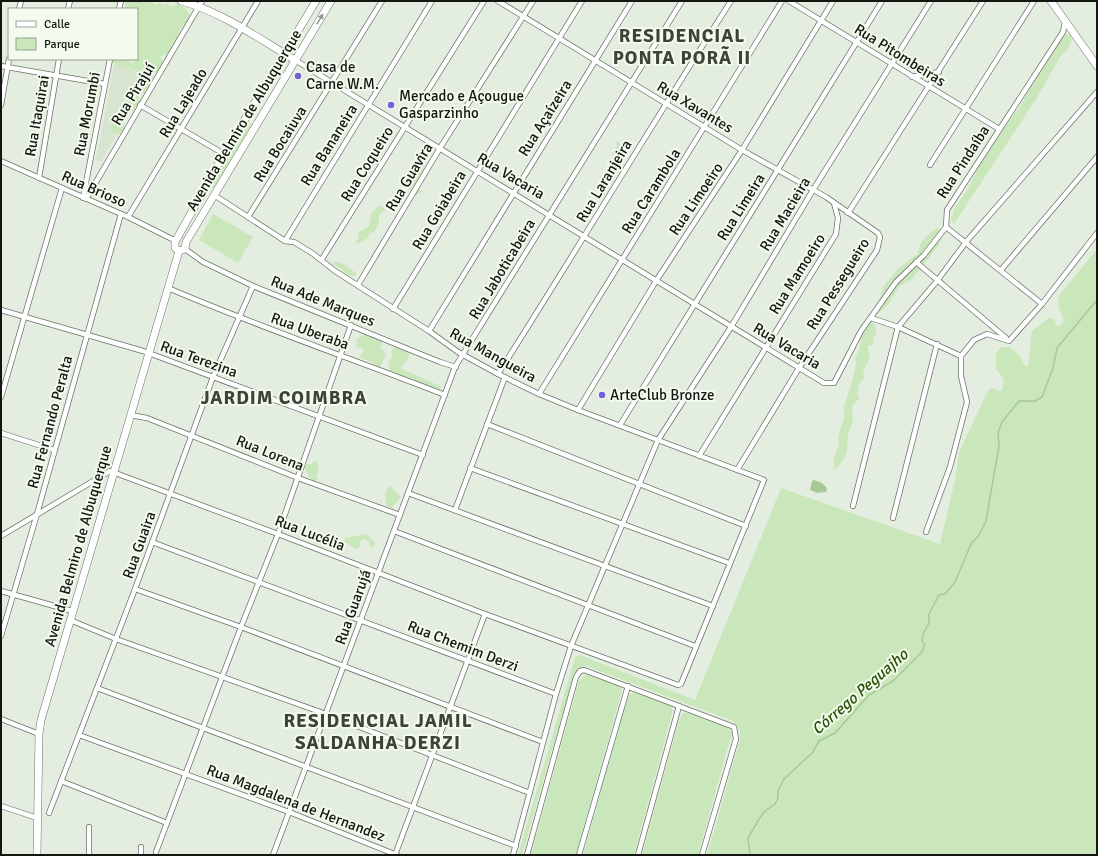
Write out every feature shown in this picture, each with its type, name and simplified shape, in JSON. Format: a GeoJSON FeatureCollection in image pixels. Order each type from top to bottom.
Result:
{"type":"FeatureCollection","features":[{"type":"Feature","properties":{"kind":"main road","name":"Rua Vacaria"},"geometry":{"type":"LineString","coordinates":[[181,1],[201,3],[294,60]]}},
{"type":"Feature","properties":{"kind":"main road","name":"Avenida Belmiro de Albuquerque"},"geometry":{"type":"LineString","coordinates":[[176,241],[224,154],[316,1]]}},
{"type":"Feature","properties":{"kind":"main road","name":"Avenida Belmiro de Albuquerque"},"geometry":{"type":"LineString","coordinates":[[37,855],[39,734],[41,720],[111,471],[130,415],[168,288],[183,247],[294,60],[331,1]]}},
{"type":"Feature","properties":{"kind":"main road"},"geometry":{"type":"LineString","coordinates":[[1051,1],[1097,66]]}},
{"type":"Feature","properties":{"kind":"main road"},"geometry":{"type":"LineString","coordinates":[[182,240],[183,247],[175,246],[176,241],[182,240]]}},
{"type":"Feature","properties":{"kind":"street","name":"Rua Lajeado"},"geometry":{"type":"LineString","coordinates":[[128,217],[258,1]]}},
{"type":"Feature","properties":{"kind":"street","name":"Rua Bocaiuva"},"geometry":{"type":"LineString","coordinates":[[248,217],[382,1]]}},
{"type":"Feature","properties":{"kind":"street","name":"Rua Bananeira"},"geometry":{"type":"LineString","coordinates":[[285,241],[432,1]]}},
{"type":"Feature","properties":{"kind":"street","name":"Rua Coqueiro"},"geometry":{"type":"LineString","coordinates":[[322,259],[484,1]]}},
{"type":"Feature","properties":{"kind":"street","name":"Rua Xavantes"},"geometry":{"type":"LineString","coordinates":[[498,1],[665,104],[813,190],[878,234]]}},
{"type":"Feature","properties":{"kind":"street","name":"Rua Guavira"},"geometry":{"type":"LineString","coordinates":[[358,284],[440,148],[533,1]]}},
{"type":"Feature","properties":{"kind":"street","name":"Rua Goiabeira"},"geometry":{"type":"LineString","coordinates":[[393,309],[476,170],[582,1]]}},
{"type":"Feature","properties":{"kind":"street","name":"Rua Açaízeira"},"geometry":{"type":"LineString","coordinates":[[429,331],[513,192],[632,1]]}},
{"type":"Feature","properties":{"kind":"street","name":"Rua Jaboticabeira"},"geometry":{"type":"LineString","coordinates":[[456,367],[549,214],[682,1]]}},
{"type":"Feature","properties":{"kind":"street","name":"Rua Laranjeira"},"geometry":{"type":"LineString","coordinates":[[498,374],[585,236],[665,104],[731,1]]}},
{"type":"Feature","properties":{"kind":"street","name":"Rua Carambola"},"geometry":{"type":"LineString","coordinates":[[539,394],[782,1]]}},
{"type":"Feature","properties":{"kind":"street","name":"Rua Pitombeiras"},"geometry":{"type":"LineString","coordinates":[[789,1],[965,110],[999,129]]}},
{"type":"Feature","properties":{"kind":"street","name":"Rua Limoeiro"},"geometry":{"type":"LineString","coordinates":[[578,410],[656,281],[742,150],[834,1]]}},
{"type":"Feature","properties":{"kind":"street","name":"Rua Limeira"},"geometry":{"type":"LineString","coordinates":[[620,425],[882,1]]}},
{"type":"Feature","properties":{"kind":"street","name":"Rua Macieira"},"geometry":{"type":"LineString","coordinates":[[513,855],[556,694],[571,646],[658,440],[731,327],[813,190],[931,1]]}},
{"type":"Feature","properties":{"kind":"street"},"geometry":{"type":"LineString","coordinates":[[848,213],[983,1]]}},
{"type":"Feature","properties":{"kind":"street"},"geometry":{"type":"LineString","coordinates":[[930,165],[1034,1]]}},
{"type":"Feature","properties":{"kind":"street","name":"Rua Pirajuí"},"geometry":{"type":"LineString","coordinates":[[84,198],[201,3]]}},
{"type":"Feature","properties":{"kind":"street","name":"Rua Pindaíba"},"geometry":{"type":"LineString","coordinates":[[946,227],[947,210],[1062,32],[1065,22]]}},
{"type":"Feature","properties":{"kind":"street"},"geometry":{"type":"LineString","coordinates":[[1,105],[9,60]]}},
{"type":"Feature","properties":{"kind":"street","name":"Rua Itaquirai"},"geometry":{"type":"LineString","coordinates":[[39,178],[59,60]]}},
{"type":"Feature","properties":{"kind":"street","name":"Rua Morumbi"},"geometry":{"type":"LineString","coordinates":[[84,198],[110,60]]}},
{"type":"Feature","properties":{"kind":"street","name":"Rua Vacaria"},"geometry":{"type":"LineString","coordinates":[[294,60],[623,259],[656,281],[824,383],[834,383],[861,331],[871,318]]}},
{"type":"Feature","properties":{"kind":"street"},"geometry":{"type":"LineString","coordinates":[[1,66],[105,84]]}},
{"type":"Feature","properties":{"kind":"street"},"geometry":{"type":"LineString","coordinates":[[912,77],[939,72]]}},
{"type":"Feature","properties":{"kind":"street"},"geometry":{"type":"LineString","coordinates":[[853,506],[898,327],[937,281],[966,242],[1097,92]]}},
{"type":"Feature","properties":{"kind":"street"},"geometry":{"type":"LineString","coordinates":[[140,105],[224,154]]}},
{"type":"Feature","properties":{"kind":"street"},"geometry":{"type":"LineString","coordinates":[[1001,270],[1097,157]]}},
{"type":"Feature","properties":{"kind":"street","name":"Rua Brioso"},"geometry":{"type":"LineString","coordinates":[[1,161],[128,217],[176,241]]}},
{"type":"Feature","properties":{"kind":"street"},"geometry":{"type":"LineString","coordinates":[[1,397],[62,188]]}},
{"type":"Feature","properties":{"kind":"street","name":"Rua Mangueira"},"geometry":{"type":"LineString","coordinates":[[214,195],[285,241],[300,245],[322,259],[334,271],[358,284],[464,356],[498,374],[539,394],[578,410],[764,480],[746,526]]}},
{"type":"Feature","properties":{"kind":"street","name":"Rua Mamoeiro"},"geometry":{"type":"LineString","coordinates":[[699,456],[836,234],[838,218],[834,203]]}},
{"type":"Feature","properties":{"kind":"street","name":"Rua Fernando Peralta"},"geometry":{"type":"LineString","coordinates":[[1,636],[37,514],[121,214]]}},
{"type":"Feature","properties":{"kind":"street"},"geometry":{"type":"LineString","coordinates":[[961,356],[898,327],[871,318],[896,282],[916,262],[946,227],[1042,304]]}},
{"type":"Feature","properties":{"kind":"street"},"geometry":{"type":"LineString","coordinates":[[1009,341],[1042,304],[1097,233]]}},
{"type":"Feature","properties":{"kind":"street","name":"Rua Pessegueiro"},"geometry":{"type":"LineString","coordinates":[[737,470],[799,368],[877,250],[880,241],[878,234]]}},
{"type":"Feature","properties":{"kind":"street","name":"Rua Ade Marques"},"geometry":{"type":"LineString","coordinates":[[183,247],[203,262],[252,286],[440,362],[456,367]]}},
{"type":"Feature","properties":{"kind":"street"},"geometry":{"type":"LineString","coordinates":[[916,262],[1009,341]]}},
{"type":"Feature","properties":{"kind":"street","name":"Rua Guaira"},"geometry":{"type":"LineString","coordinates":[[49,813],[193,435],[213,377],[252,286]]}},
{"type":"Feature","properties":{"kind":"street","name":"Rua Uberaba"},"geometry":{"type":"LineString","coordinates":[[168,288],[238,318],[341,355],[445,395]]}},
{"type":"Feature","properties":{"kind":"street","name":"Rua Terezina"},"geometry":{"type":"LineString","coordinates":[[1,310],[148,353],[423,455]]}},
{"type":"Feature","properties":{"kind":"street"},"geometry":{"type":"LineString","coordinates":[[156,852],[240,627],[278,534],[351,325]]}},
{"type":"Feature","properties":{"kind":"street"},"geometry":{"type":"LineString","coordinates":[[926,532],[950,467],[967,402],[961,376],[961,356],[974,340],[987,334],[1009,341]]}},
{"type":"Feature","properties":{"kind":"street"},"geometry":{"type":"LineString","coordinates":[[893,518],[937,344]]}},
{"type":"Feature","properties":{"kind":"street","name":"Rua Guarujá"},"geometry":{"type":"LineString","coordinates":[[273,855],[456,367]]}},
{"type":"Feature","properties":{"kind":"street"},"geometry":{"type":"LineString","coordinates":[[455,510],[505,377]]}},
{"type":"Feature","properties":{"kind":"street","name":"Rua Lorena"},"geometry":{"type":"LineString","coordinates":[[130,415],[147,418],[193,435],[298,478],[400,515]]}},
{"type":"Feature","properties":{"kind":"street"},"geometry":{"type":"LineString","coordinates":[[394,531],[695,646],[746,526],[638,485],[488,424]]}},
{"type":"Feature","properties":{"kind":"street"},"geometry":{"type":"LineString","coordinates":[[1,433],[54,450]]}},
{"type":"Feature","properties":{"kind":"street"},"geometry":{"type":"LineString","coordinates":[[470,468],[729,563]]}},
{"type":"Feature","properties":{"kind":"street"},"geometry":{"type":"LineString","coordinates":[[1,536],[111,471]]}},
{"type":"Feature","properties":{"kind":"street","name":"Rua Lucélia"},"geometry":{"type":"LineString","coordinates":[[111,471],[485,614],[678,685],[682,682],[695,646]]}},
{"type":"Feature","properties":{"kind":"street"},"geometry":{"type":"LineString","coordinates":[[408,493],[713,606]]}},
{"type":"Feature","properties":{"kind":"street","name":"Rua Chemim Derzi"},"geometry":{"type":"LineString","coordinates":[[152,542],[556,694]]}},
{"type":"Feature","properties":{"kind":"street"},"geometry":{"type":"LineString","coordinates":[[135,589],[240,627],[543,742]]}},
{"type":"Feature","properties":{"kind":"street"},"geometry":{"type":"LineString","coordinates":[[1,591],[72,611]]}},
{"type":"Feature","properties":{"kind":"street"},"geometry":{"type":"LineString","coordinates":[[396,855],[485,614]]}},
{"type":"Feature","properties":{"kind":"street"},"geometry":{"type":"LineString","coordinates":[[70,620],[116,639],[326,714],[530,793]]}},
{"type":"Feature","properties":{"kind":"street"},"geometry":{"type":"LineString","coordinates":[[528,855],[576,677],[580,671],[589,671],[734,726],[737,735],[702,855]]}},
{"type":"Feature","properties":{"kind":"street"},"geometry":{"type":"LineString","coordinates":[[579,855],[628,686]]}},
{"type":"Feature","properties":{"kind":"street"},"geometry":{"type":"LineString","coordinates":[[97,688],[516,846]]}},
{"type":"Feature","properties":{"kind":"street"},"geometry":{"type":"LineString","coordinates":[[638,855],[680,706]]}},
{"type":"Feature","properties":{"kind":"street"},"geometry":{"type":"LineString","coordinates":[[1,720],[39,734]]}},
{"type":"Feature","properties":{"kind":"street","name":"Rua Magdalena de Hernandez"},"geometry":{"type":"LineString","coordinates":[[79,735],[289,812],[396,855]]}},
{"type":"Feature","properties":{"kind":"street"},"geometry":{"type":"LineString","coordinates":[[61,781],[167,823]]}},
{"type":"Feature","properties":{"kind":"street"},"geometry":{"type":"LineString","coordinates":[[1,806],[37,818]]}},
{"type":"Feature","properties":{"kind":"street"},"geometry":{"type":"LineString","coordinates":[[89,827],[89,855]]}},
{"type":"Feature","properties":{"kind":"street"},"geometry":{"type":"LineString","coordinates":[[141,847],[141,855]]}},
{"type":"Feature","properties":{"kind":"shaded area"},"geometry":{"type":"Polygon","coordinates":[[[115,60],[148,80],[101,162],[96,160],[115,60]]]}},
{"type":"Feature","properties":{"kind":"shaded area"},"geometry":{"type":"Polygon","coordinates":[[[814,480],[822,483],[827,488],[826,492],[817,493],[810,490],[812,481],[814,480]]]}},
{"type":"Feature","properties":{"kind":"green space"},"geometry":{"type":"Polygon","coordinates":[[[125,1],[152,1],[154,5],[160,3],[163,5],[167,3],[171,7],[174,5],[179,5],[189,13],[188,23],[181,29],[169,55],[165,54],[160,57],[163,61],[166,57],[170,58],[170,66],[164,64],[159,70],[150,75],[148,74],[149,70],[144,67],[145,72],[142,75],[129,68],[107,62],[107,60],[126,60],[132,63],[135,62],[131,60],[138,60],[138,8],[126,8],[125,1]]]}},
{"type":"Feature","properties":{"kind":"green space"},"geometry":{"type":"Polygon","coordinates":[[[1066,35],[1071,35],[1071,42],[1068,49],[1060,57],[1038,96],[954,224],[951,219],[955,207],[966,192],[980,164],[1000,132],[1019,108],[1043,63],[1057,43],[1066,35]]]}},
{"type":"Feature","properties":{"kind":"green space"},"geometry":{"type":"Polygon","coordinates":[[[139,79],[146,80],[149,83],[148,90],[142,94],[137,87],[139,79]]]}},
{"type":"Feature","properties":{"kind":"green space"},"geometry":{"type":"Polygon","coordinates":[[[132,94],[140,100],[138,107],[133,110],[126,105],[132,94]]]}},
{"type":"Feature","properties":{"kind":"green space"},"geometry":{"type":"Polygon","coordinates":[[[115,121],[121,122],[124,126],[124,130],[118,134],[111,132],[112,124],[115,121]]]}},
{"type":"Feature","properties":{"kind":"green space"},"geometry":{"type":"Polygon","coordinates":[[[249,123],[253,124],[253,129],[248,133],[246,140],[242,141],[232,161],[229,160],[229,167],[212,190],[211,186],[219,171],[215,163],[216,158],[220,156],[224,162],[249,123]]]}},
{"type":"Feature","properties":{"kind":"green space"},"geometry":{"type":"Polygon","coordinates":[[[618,141],[625,152],[616,157],[612,153],[617,146],[616,142],[618,141]]]}},
{"type":"Feature","properties":{"kind":"green space"},"geometry":{"type":"Polygon","coordinates":[[[422,168],[425,169],[418,188],[422,192],[416,196],[409,188],[422,168]]]}},
{"type":"Feature","properties":{"kind":"green space"},"geometry":{"type":"Polygon","coordinates":[[[379,206],[384,207],[385,210],[379,214],[379,224],[374,232],[369,234],[368,238],[360,243],[356,243],[359,236],[358,232],[369,226],[372,212],[379,206]]]}},
{"type":"Feature","properties":{"kind":"green space"},"geometry":{"type":"Polygon","coordinates":[[[213,214],[253,237],[238,263],[199,240],[213,214]]]}},
{"type":"Feature","properties":{"kind":"green space"},"geometry":{"type":"Polygon","coordinates":[[[938,227],[942,237],[939,245],[911,280],[900,286],[887,306],[878,314],[877,309],[883,287],[898,269],[917,254],[921,243],[938,227]]]}},
{"type":"Feature","properties":{"kind":"green space"},"geometry":{"type":"Polygon","coordinates":[[[1097,249],[1097,855],[707,855],[739,743],[740,734],[738,726],[733,721],[586,666],[581,667],[574,674],[522,855],[518,855],[575,657],[580,655],[695,700],[781,488],[940,544],[955,480],[959,452],[988,391],[991,388],[1002,391],[1004,380],[996,369],[996,353],[1002,347],[1009,347],[1020,356],[1024,365],[1028,367],[1032,331],[1050,317],[1055,320],[1056,326],[1060,326],[1064,320],[1059,309],[1058,297],[1097,249]]]}},
{"type":"Feature","properties":{"kind":"green space"},"geometry":{"type":"Polygon","coordinates":[[[335,261],[348,266],[348,268],[355,272],[357,276],[346,275],[343,270],[333,264],[335,261]]]}},
{"type":"Feature","properties":{"kind":"green space"},"geometry":{"type":"Polygon","coordinates":[[[871,321],[876,327],[876,335],[873,338],[873,345],[867,346],[870,358],[863,371],[865,378],[859,384],[857,395],[860,398],[852,406],[853,421],[848,434],[847,451],[844,459],[836,469],[834,468],[834,458],[839,444],[838,437],[844,418],[844,406],[856,364],[855,359],[860,346],[862,334],[871,321]]]}},
{"type":"Feature","properties":{"kind":"green space"},"geometry":{"type":"Polygon","coordinates":[[[365,335],[378,339],[382,342],[380,347],[386,353],[380,368],[374,363],[361,358],[360,355],[364,352],[363,349],[356,347],[357,338],[365,335]]]}},
{"type":"Feature","properties":{"kind":"green space"},"geometry":{"type":"Polygon","coordinates":[[[408,345],[409,358],[400,368],[442,387],[438,390],[433,389],[391,373],[388,363],[393,356],[391,352],[393,348],[408,345]]]}},
{"type":"Feature","properties":{"kind":"green space"},"geometry":{"type":"Polygon","coordinates":[[[313,461],[317,462],[319,470],[316,476],[319,480],[312,481],[304,468],[305,464],[312,464],[313,461]]]}},
{"type":"Feature","properties":{"kind":"green space"},"geometry":{"type":"Polygon","coordinates":[[[390,486],[401,497],[391,508],[387,506],[385,498],[386,490],[390,486]]]}},
{"type":"Feature","properties":{"kind":"green space"},"geometry":{"type":"Polygon","coordinates":[[[366,534],[376,543],[373,548],[370,547],[369,541],[364,539],[361,540],[360,546],[357,549],[344,542],[345,538],[366,534]]]}},
{"type":"Feature","properties":{"kind":"green space"},"geometry":{"type":"Polygon","coordinates":[[[586,674],[618,685],[622,690],[576,855],[531,855],[579,681],[586,674]]]}},
{"type":"Feature","properties":{"kind":"green space"},"geometry":{"type":"Polygon","coordinates":[[[636,692],[670,704],[673,710],[634,855],[583,855],[628,696],[629,694],[636,692]]]}},
{"type":"Feature","properties":{"kind":"green space"},"geometry":{"type":"Polygon","coordinates":[[[683,713],[690,713],[727,727],[732,733],[698,855],[642,855],[679,720],[683,713]]]}},
{"type":"Feature","properties":{"kind":"waterway","name":"Córrego Peguajho"},"geometry":{"type":"LineString","coordinates":[[750,855],[748,838],[765,811],[775,804],[778,798],[778,791],[784,779],[812,753],[819,741],[835,733],[869,695],[893,681],[922,652],[925,644],[922,642],[923,634],[929,623],[929,614],[939,595],[945,594],[955,582],[971,544],[979,535],[986,521],[999,446],[998,433],[1002,422],[1019,401],[1035,401],[1042,397],[1053,368],[1057,348],[1097,300]]}},
{"type":"Feature","properties":{"kind":"place","name":"Casa de Carne W.M."},"geometry":{"type":"Point","coordinates":[298,76]}},
{"type":"Feature","properties":{"kind":"place","name":"Mercado e Açougue Gasparzinho"},"geometry":{"type":"Point","coordinates":[391,105]}},
{"type":"Feature","properties":{"kind":"place","name":"ArteClub Bronze"},"geometry":{"type":"Point","coordinates":[602,395]}},
{"type":"Feature","properties":{"kind":"district","name":"RESIDENCIAL PONTA PORÃ II"},"geometry":{"type":"Point","coordinates":[682,47]}},
{"type":"Feature","properties":{"kind":"district","name":"JARDIM COIMBRA"},"geometry":{"type":"Point","coordinates":[284,398]}},
{"type":"Feature","properties":{"kind":"district","name":"RESIDENCIAL JAMIL SALDANHA DERZI"},"geometry":{"type":"Point","coordinates":[378,732]}}]}
